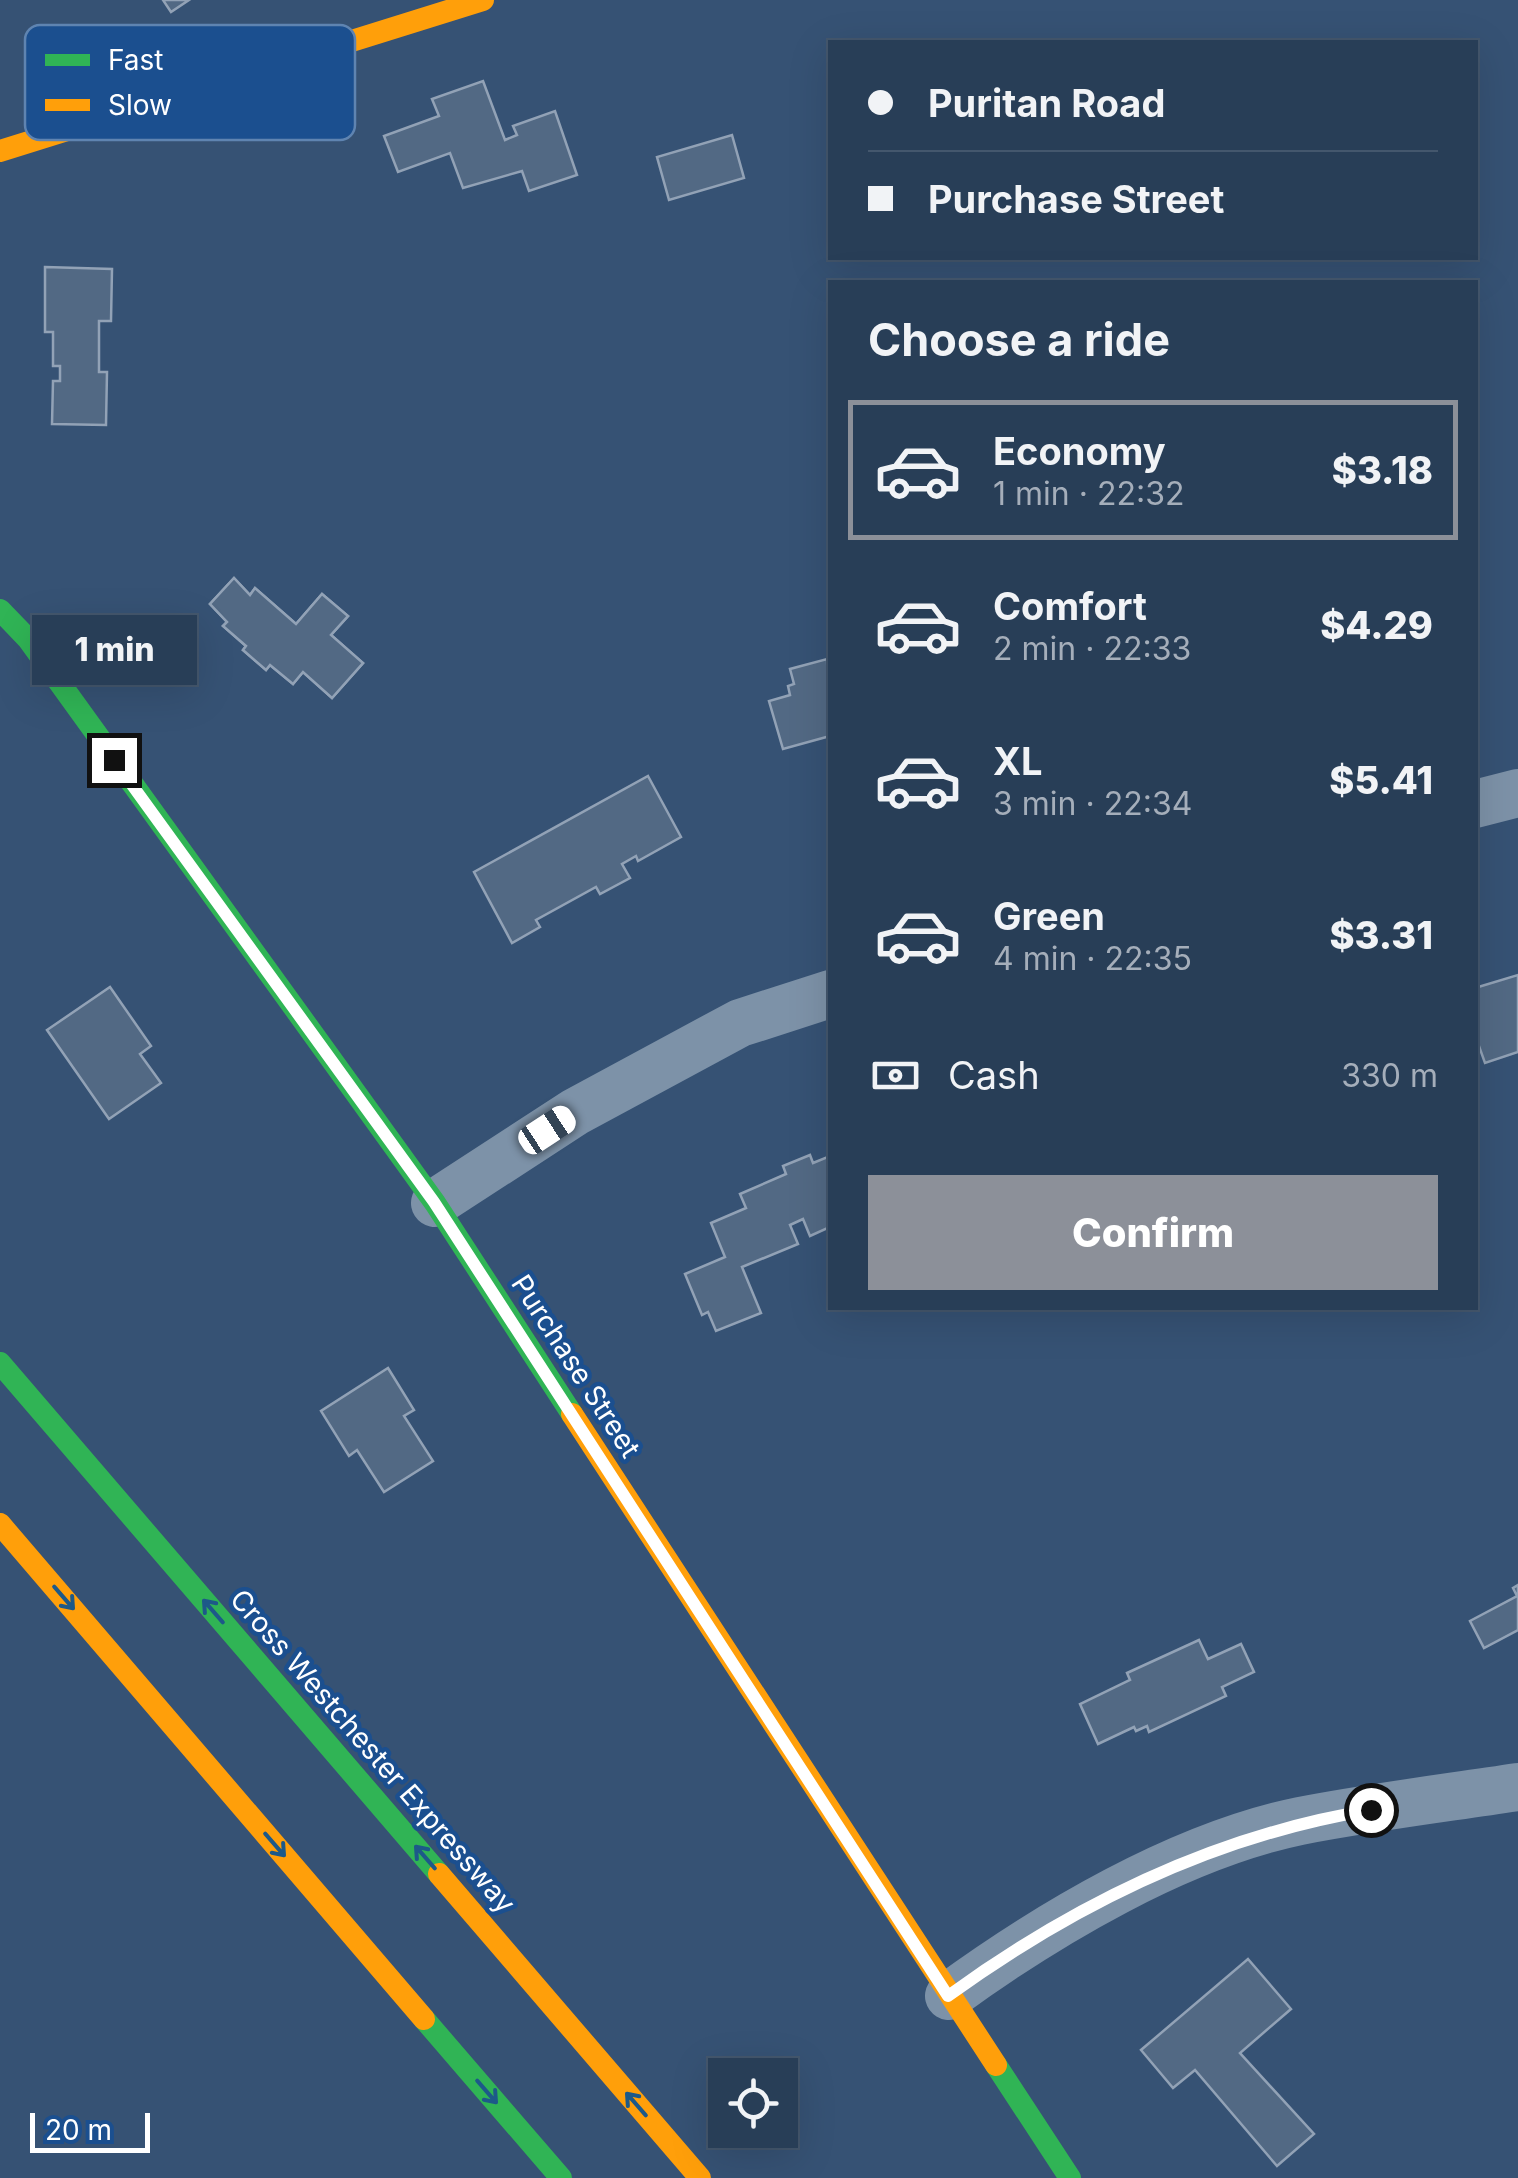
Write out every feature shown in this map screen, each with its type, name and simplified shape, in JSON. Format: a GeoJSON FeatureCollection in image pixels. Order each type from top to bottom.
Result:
{"type":"FeatureCollection","features":[{"type":"Feature","properties":{"kind":"main road"},"geometry":{"type":"LineString","coordinates":[[355,39],[484,0]]}},
{"type":"Feature","properties":{"kind":"main road"},"geometry":{"type":"LineString","coordinates":[[0,151],[37,140]]}},
{"type":"Feature","properties":{"kind":"main road","name":"Purchase Street"},"geometry":{"type":"LineString","coordinates":[[0,610],[28,639],[434,1202],[1070,2178]]}},
{"type":"Feature","properties":{"kind":"main road","name":"Cross Westchester Expressway"},"geometry":{"type":"LineString","coordinates":[[0,1363],[700,2178]]}},
{"type":"Feature","properties":{"kind":"main road"},"geometry":{"type":"LineString","coordinates":[[0,1524],[561,2178]]}},
{"type":"Feature","properties":{"kind":"street"},"geometry":{"type":"LineString","coordinates":[[1478,803],[1518,793]]}},
{"type":"Feature","properties":{"kind":"street"},"geometry":{"type":"LineString","coordinates":[[434,1202],[575,1112],[740,1024],[828,995]]}},
{"type":"Feature","properties":{"kind":"street"},"geometry":{"type":"LineString","coordinates":[[948,1996],[1010,1952],[1156,1873],[1224,1844],[1298,1822],[1518,1787]]}},
{"type":"Feature","properties":{"kind":"building"},"geometry":{"type":"Polygon","coordinates":[[[163,0],[189,0],[171,12],[163,0]]]}},
{"type":"Feature","properties":{"kind":"building"},"geometry":{"type":"Polygon","coordinates":[[[483,81],[505,140],[517,135],[513,126],[555,111],[577,175],[529,191],[522,171],[463,188],[450,153],[398,172],[384,136],[439,116],[432,99],[483,81]]]}},
{"type":"Feature","properties":{"kind":"building"},"geometry":{"type":"Polygon","coordinates":[[[732,135],[744,178],[669,200],[657,157],[732,135]]]}},
{"type":"Feature","properties":{"kind":"building"},"geometry":{"type":"Polygon","coordinates":[[[45,267],[112,269],[111,321],[99,321],[99,372],[107,372],[106,425],[52,424],[53,381],[60,381],[60,366],[53,366],[53,332],[45,332],[45,267]]]}},
{"type":"Feature","properties":{"kind":"building"},"geometry":{"type":"Polygon","coordinates":[[[234,578],[250,595],[255,588],[296,624],[322,594],[348,616],[331,635],[363,663],[332,698],[303,672],[293,684],[270,665],[266,670],[223,626],[227,622],[210,604],[234,578]]]}},
{"type":"Feature","properties":{"kind":"building"},"geometry":{"type":"Polygon","coordinates":[[[234,578],[250,595],[255,588],[296,624],[322,594],[348,616],[331,635],[363,663],[332,698],[303,672],[293,684],[270,665],[266,670],[223,626],[227,622],[210,604],[234,578]]]}},
{"type":"Feature","properties":{"kind":"building"},"geometry":{"type":"Polygon","coordinates":[[[827,659],[828,737],[783,749],[769,701],[790,695],[788,686],[794,684],[790,669],[827,659]]]}},
{"type":"Feature","properties":{"kind":"building"},"geometry":{"type":"Polygon","coordinates":[[[648,776],[681,837],[638,861],[636,856],[622,864],[630,878],[600,894],[596,887],[536,920],[540,927],[512,943],[474,872],[648,776]]]}},
{"type":"Feature","properties":{"kind":"building"},"geometry":{"type":"Polygon","coordinates":[[[1518,975],[1518,1052],[1485,1063],[1478,1043],[1478,987],[1518,975]]]}},
{"type":"Feature","properties":{"kind":"building"},"geometry":{"type":"Polygon","coordinates":[[[110,987],[151,1046],[140,1054],[161,1083],[109,1119],[47,1030],[110,987]]]}},
{"type":"Feature","properties":{"kind":"building"},"geometry":{"type":"Polygon","coordinates":[[[810,1155],[813,1163],[828,1157],[828,1228],[810,1236],[803,1219],[790,1225],[798,1244],[742,1267],[761,1313],[716,1331],[708,1312],[702,1315],[685,1274],[725,1257],[711,1223],[746,1208],[740,1194],[786,1174],[783,1166],[810,1155]]]}},
{"type":"Feature","properties":{"kind":"building"},"geometry":{"type":"Polygon","coordinates":[[[388,1368],[414,1410],[404,1416],[433,1461],[384,1492],[357,1450],[349,1456],[321,1411],[388,1368]]]}},
{"type":"Feature","properties":{"kind":"building"},"geometry":{"type":"Polygon","coordinates":[[[1518,1585],[1518,1630],[1484,1648],[1470,1621],[1517,1596],[1513,1588],[1518,1585]]]}},
{"type":"Feature","properties":{"kind":"building"},"geometry":{"type":"Polygon","coordinates":[[[1199,1640],[1208,1659],[1241,1644],[1254,1672],[1222,1687],[1226,1696],[1149,1732],[1147,1726],[1136,1731],[1134,1727],[1098,1744],[1080,1704],[1130,1680],[1127,1673],[1199,1640]]]}},
{"type":"Feature","properties":{"kind":"building"},"geometry":{"type":"Polygon","coordinates":[[[1248,1959],[1291,2009],[1240,2053],[1314,2134],[1277,2166],[1195,2070],[1173,2088],[1141,2050],[1248,1959]]]}},
{"type":"Feature","properties":{"kind":"traffic: fast"},"geometry":{"type":"LineString","coordinates":[[0,610],[28,639],[435,1203],[572,1414]]}},
{"type":"Feature","properties":{"kind":"traffic: fast"},"geometry":{"type":"LineString","coordinates":[[0,1363],[439,1874]]}},
{"type":"Feature","properties":{"kind":"traffic: fast"},"geometry":{"type":"LineString","coordinates":[[424,2019],[561,2178]]}},
{"type":"Feature","properties":{"kind":"traffic: fast"},"geometry":{"type":"LineString","coordinates":[[996,2065],[1070,2178]]}},
{"type":"Feature","properties":{"kind":"traffic: slow"},"geometry":{"type":"LineString","coordinates":[[355,40],[483,0]]}},
{"type":"Feature","properties":{"kind":"traffic: slow"},"geometry":{"type":"LineString","coordinates":[[0,151],[35,140]]}},
{"type":"Feature","properties":{"kind":"traffic: slow"},"geometry":{"type":"LineString","coordinates":[[572,1414],[996,2065]]}},
{"type":"Feature","properties":{"kind":"traffic: slow"},"geometry":{"type":"LineString","coordinates":[[0,1524],[424,2019]]}},
{"type":"Feature","properties":{"kind":"traffic: slow"},"geometry":{"type":"LineString","coordinates":[[439,1874],[700,2178]]}},
{"type":"Feature","properties":{"kind":"route"},"geometry":{"type":"LineString","coordinates":[[114,760],[434,1202],[948,1996],[1010,1952],[1156,1873],[1224,1844],[1298,1822],[1371,1810]]}}]}
